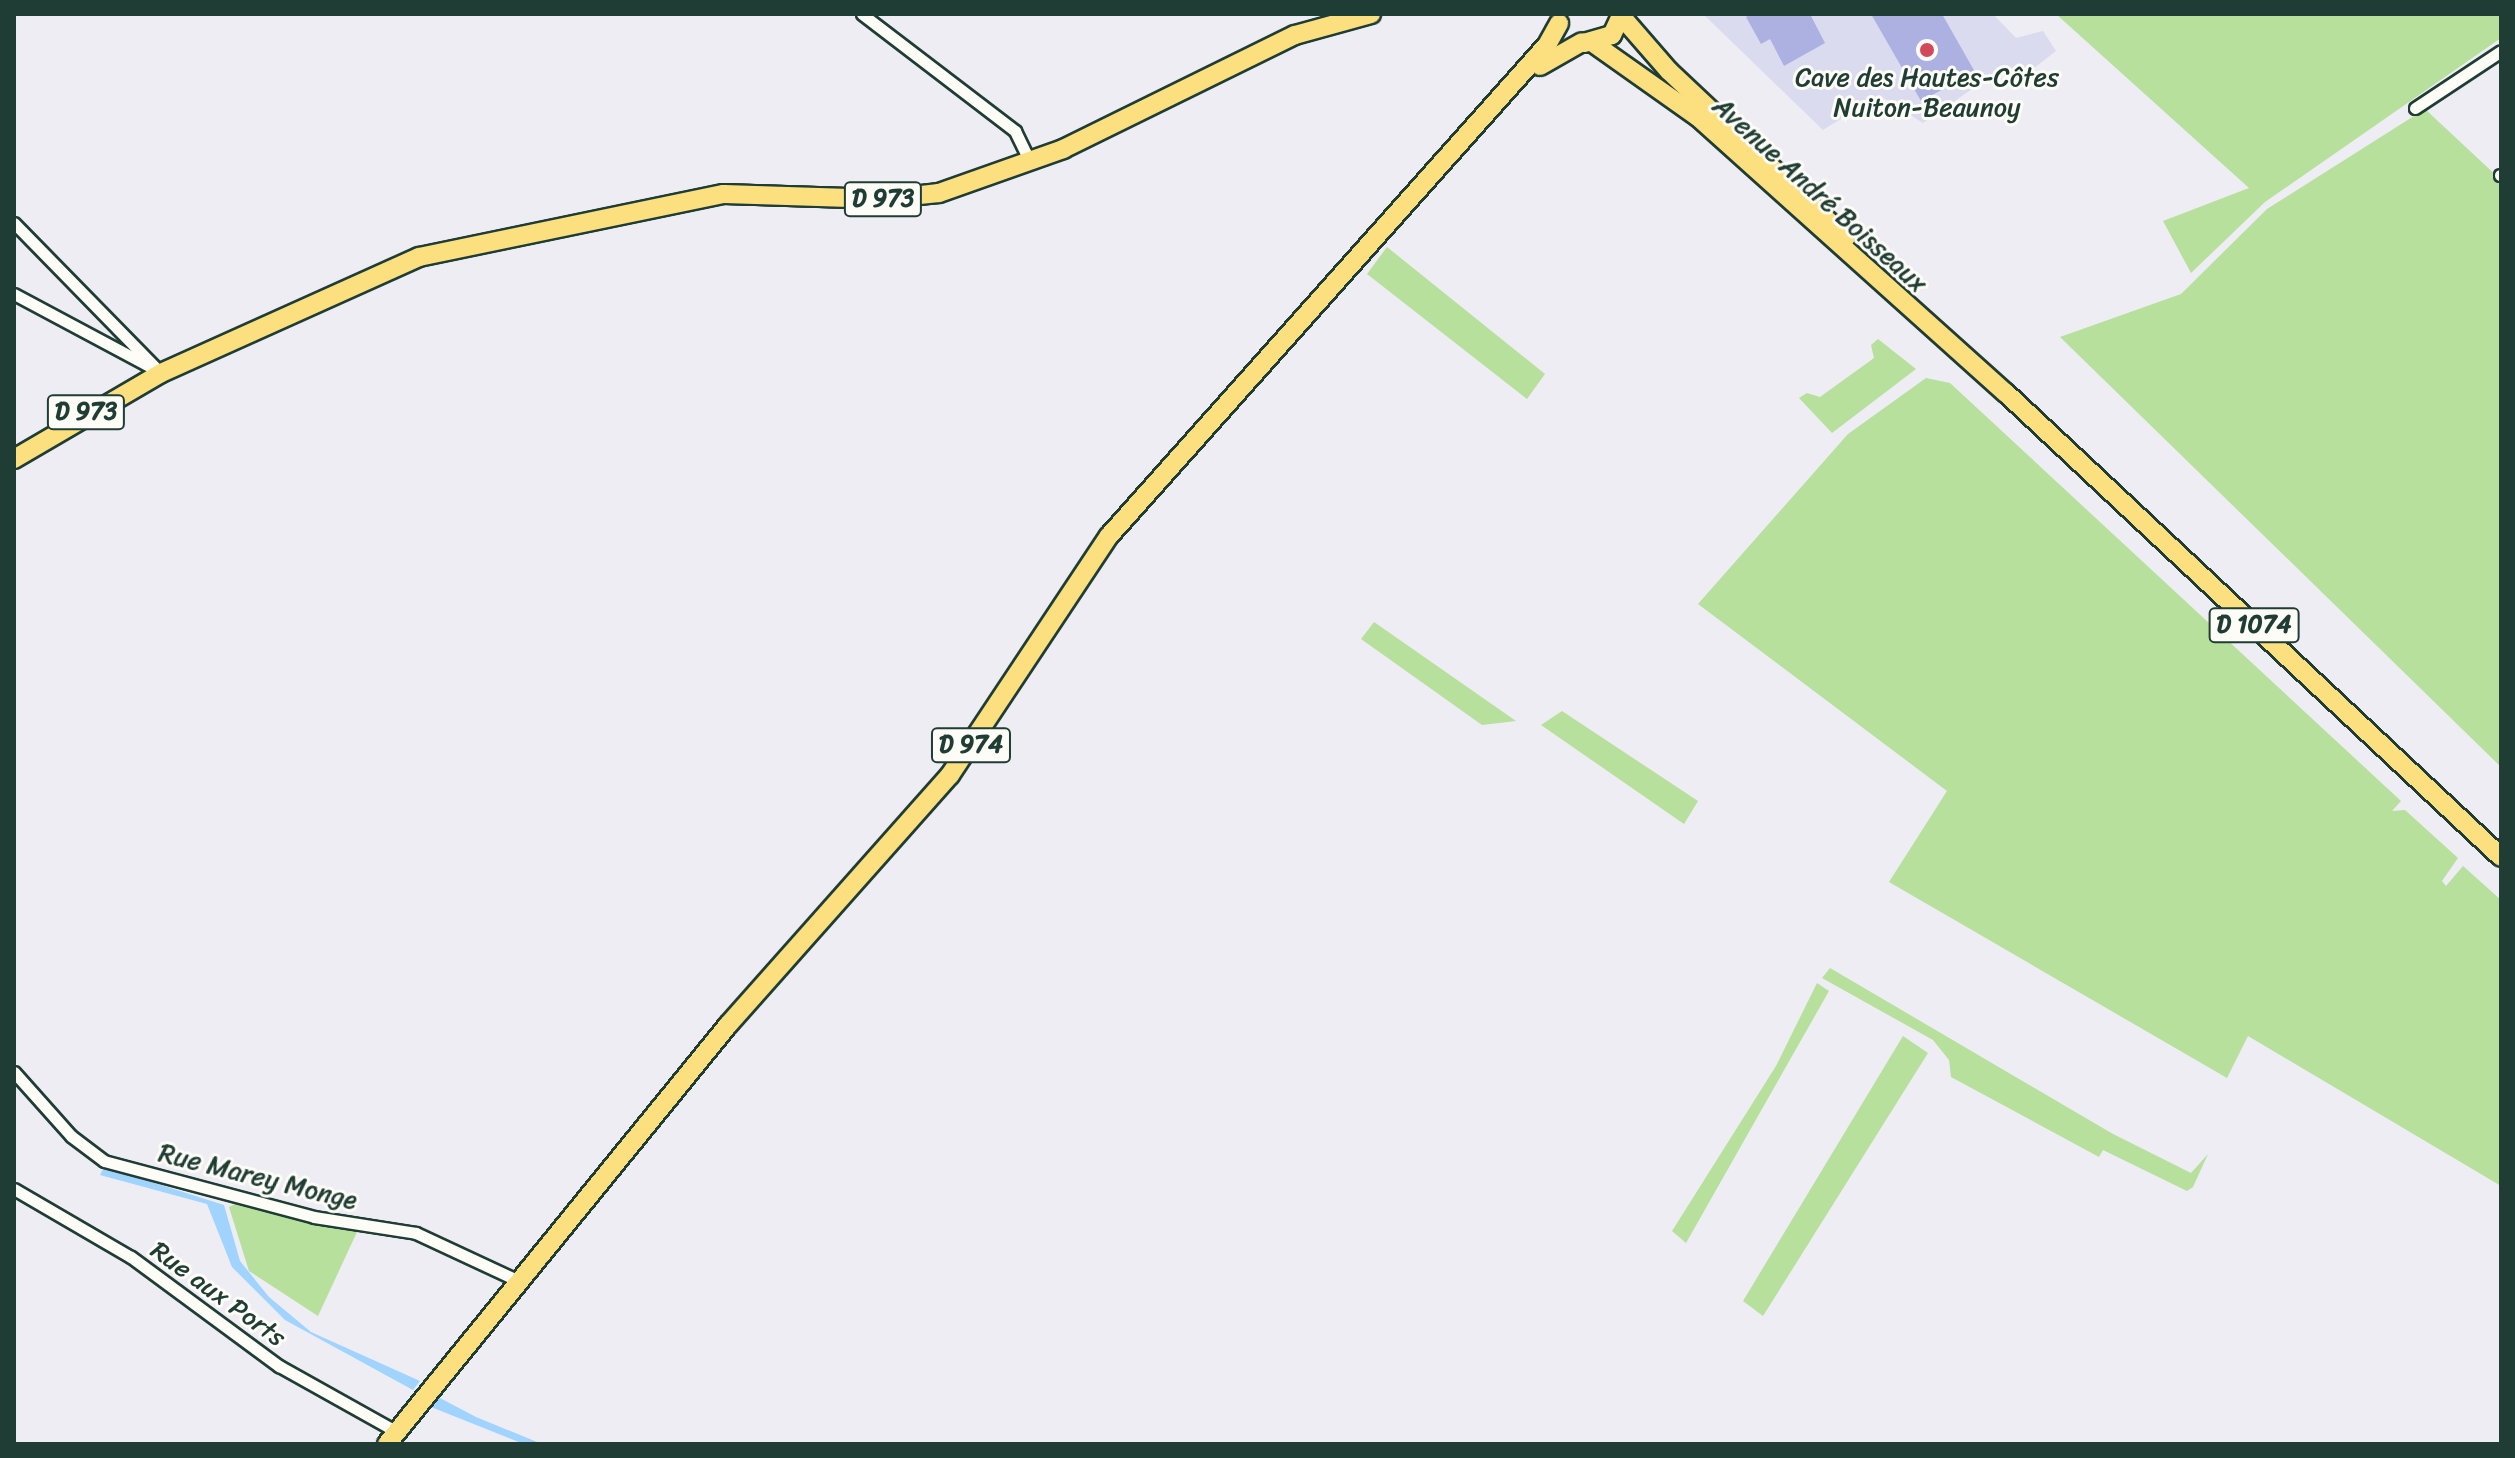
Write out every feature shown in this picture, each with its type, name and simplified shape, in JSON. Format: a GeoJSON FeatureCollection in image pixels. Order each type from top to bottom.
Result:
{"type":"FeatureCollection","features":[{"type":"Feature","properties":{"kind":"main road","name":"D 973"},"geometry":{"type":"LineString","coordinates":[[14,459],[161,373],[441,250],[553,233],[724,194],[923,196],[1030,162],[1295,35],[1371,14]]}},
{"type":"Feature","properties":{"kind":"main road"},"geometry":{"type":"LineString","coordinates":[[1587,43],[1612,35],[1622,15]]}},
{"type":"Feature","properties":{"kind":"main road","name":"Avenue André Boisseaux"},"geometry":{"type":"LineString","coordinates":[[1622,15],[1669,71],[2006,393],[2501,857]]}},
{"type":"Feature","properties":{"kind":"main road","name":"Avenue André Boisseaux"},"geometry":{"type":"LineString","coordinates":[[1558,18],[1587,43],[1698,117],[2006,393]]}},
{"type":"Feature","properties":{"kind":"main road","name":"D 974"},"geometry":{"type":"LineString","coordinates":[[392,1438],[728,1025],[950,775],[1109,536],[1501,98],[1558,18]]}},
{"type":"Feature","properties":{"kind":"main road","name":"D 974"},"geometry":{"type":"LineString","coordinates":[[1501,98],[1552,55],[1587,43]]}},
{"type":"Feature","properties":{"kind":"street"},"geometry":{"type":"LineString","coordinates":[[862,14],[1015,131],[1030,162]]}},
{"type":"Feature","properties":{"kind":"street"},"geometry":{"type":"LineString","coordinates":[[2415,108],[2501,51]]}},
{"type":"Feature","properties":{"kind":"street"},"geometry":{"type":"LineString","coordinates":[[14,223],[161,373]]}},
{"type":"Feature","properties":{"kind":"street"},"geometry":{"type":"LineString","coordinates":[[14,294],[161,373]]}},
{"type":"Feature","properties":{"kind":"street","name":"Rue Marey Monge"},"geometry":{"type":"LineString","coordinates":[[14,1072],[71,1136],[104,1161],[314,1217],[416,1233],[519,1281]]}},
{"type":"Feature","properties":{"kind":"street","name":"Rue aux Ports"},"geometry":{"type":"LineString","coordinates":[[14,1189],[131,1257],[279,1366],[392,1438]]}},
{"type":"Feature","properties":{"kind":"shaded area"},"geometry":{"type":"Polygon","coordinates":[[[1703,14],[1993,14],[2016,38],[2043,31],[2056,51],[2016,82],[1998,71],[1923,123],[1879,95],[1823,130],[1703,14]]]}},
{"type":"Feature","properties":{"kind":"green space"},"geometry":{"type":"Polygon","coordinates":[[[2056,14],[2501,14],[2501,38],[2265,202],[2191,273],[2163,221],[2249,188],[2056,14]]]}},
{"type":"Feature","properties":{"kind":"green space"},"geometry":{"type":"Polygon","coordinates":[[[2425,109],[2501,180],[2501,767],[2060,337],[2181,294],[2267,209],[2425,109]]]}},
{"type":"Feature","properties":{"kind":"green space"},"geometry":{"type":"Polygon","coordinates":[[[1387,247],[1545,374],[1527,399],[1367,274],[1387,247]]]}},
{"type":"Feature","properties":{"kind":"green space"},"geometry":{"type":"Polygon","coordinates":[[[1878,339],[1916,369],[1832,433],[1799,398],[1807,393],[1820,397],[1874,358],[1871,345],[1878,339]]]}},
{"type":"Feature","properties":{"kind":"green space"},"geometry":{"type":"Polygon","coordinates":[[[1926,378],[1950,383],[2401,801],[2392,811],[2405,810],[2458,858],[2442,881],[2446,886],[2463,866],[2501,900],[2501,1186],[2248,1036],[2227,1078],[1889,882],[1947,791],[1698,604],[1848,434],[1926,378]]]}},
{"type":"Feature","properties":{"kind":"green space"},"geometry":{"type":"Polygon","coordinates":[[[1374,622],[1516,721],[1482,725],[1361,639],[1374,622]]]}},
{"type":"Feature","properties":{"kind":"green space"},"geometry":{"type":"Polygon","coordinates":[[[1562,711],[1698,801],[1684,824],[1541,725],[1562,711]]]}},
{"type":"Feature","properties":{"kind":"green space"},"geometry":{"type":"Polygon","coordinates":[[[1830,968],[2113,1134],[2191,1173],[2208,1154],[2193,1187],[2187,1191],[2103,1150],[2099,1157],[1951,1077],[1949,1060],[1933,1040],[1822,978],[1830,968]]]}},
{"type":"Feature","properties":{"kind":"green space"},"geometry":{"type":"Polygon","coordinates":[[[1817,983],[1829,991],[1686,1243],[1672,1231],[1776,1066],[1817,983]]]}},
{"type":"Feature","properties":{"kind":"green space"},"geometry":{"type":"Polygon","coordinates":[[[1903,1036],[1928,1053],[1763,1316],[1743,1301],[1903,1036]]]}},
{"type":"Feature","properties":{"kind":"green space"},"geometry":{"type":"Polygon","coordinates":[[[237,1203],[357,1232],[318,1316],[249,1271],[229,1207],[237,1203]]]}},
{"type":"Feature","properties":{"kind":"water"},"geometry":{"type":"Polygon","coordinates":[[[104,1167],[224,1205],[240,1261],[269,1297],[311,1332],[420,1381],[413,1390],[285,1320],[232,1267],[207,1204],[100,1175],[104,1167]]]}},
{"type":"Feature","properties":{"kind":"water"},"geometry":{"type":"Polygon","coordinates":[[[438,1397],[476,1417],[542,1444],[524,1444],[431,1407],[438,1397]]]}},
{"type":"Feature","properties":{"kind":"building","name":"Cave des Hautes-Côtes Nuiton-Beaunoy"},"geometry":{"type":"Polygon","coordinates":[[[1751,14],[1810,14],[1825,43],[1784,66],[1770,39],[1761,44],[1746,17],[1751,14]]]}},
{"type":"Feature","properties":{"kind":"building","name":"Cave des Hautes-Côtes Nuiton-Beaunoy"},"geometry":{"type":"Polygon","coordinates":[[[1871,14],[1942,14],[1975,72],[1921,101],[1871,14]]]}},
{"type":"Feature","properties":{"kind":"place","name":"Cave des Hautes-Côtes Nuiton-Beaunoy"},"geometry":{"type":"Point","coordinates":[1927,50]}}]}
